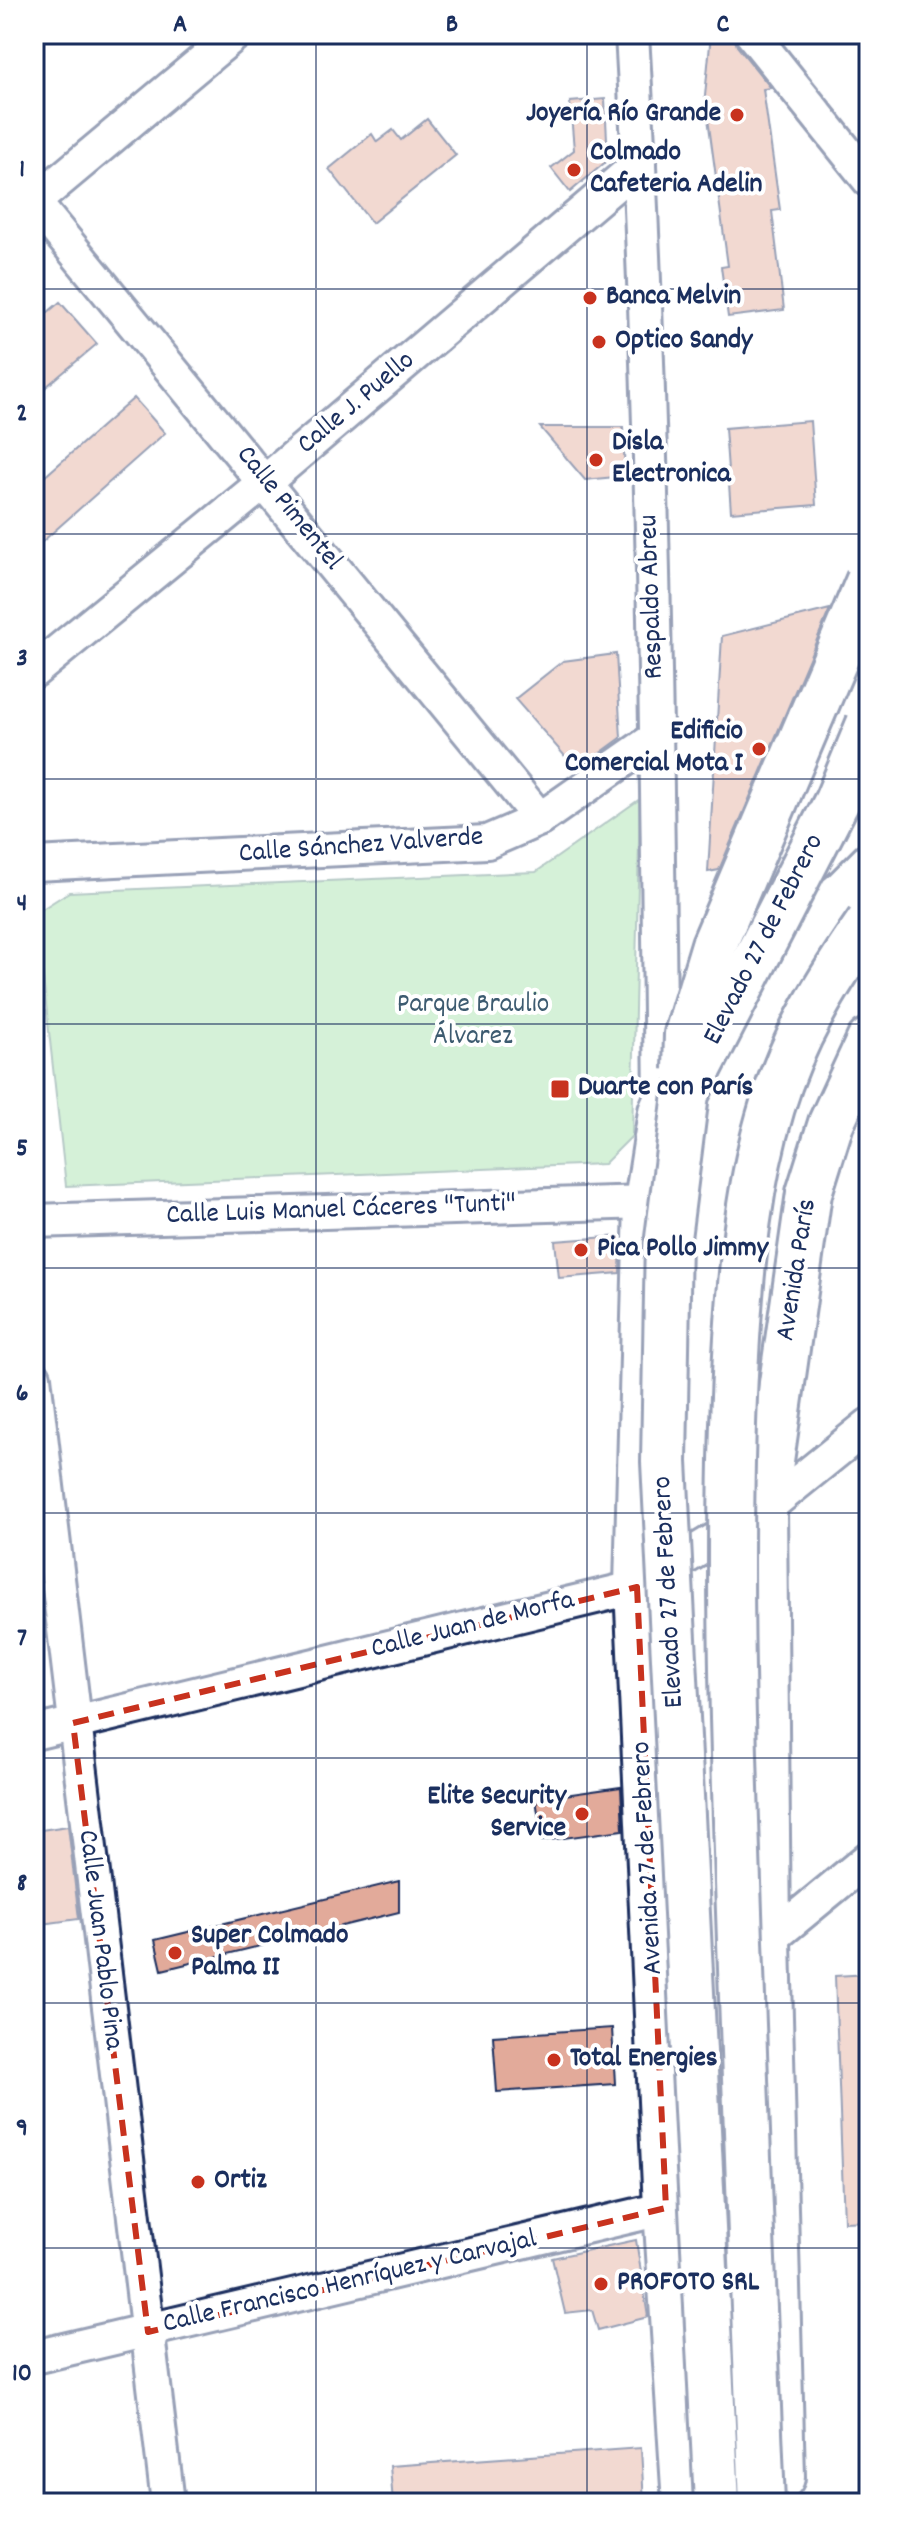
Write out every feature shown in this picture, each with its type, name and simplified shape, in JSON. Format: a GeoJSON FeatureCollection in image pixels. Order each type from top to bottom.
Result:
{"type":"FeatureCollection","features":[{"type":"Feature","properties":{"kind":"main road"},"geometry":{"type":"LineString","coordinates":[[673,1103],[687,1034],[714,945],[869,580]]}},
{"type":"Feature","properties":{"kind":"main road","name":"Elevado 27 de Febrero"},"geometry":{"type":"LineString","coordinates":[[717,2503],[664,1462],[673,1103],[837,801],[869,724]]}},
{"type":"Feature","properties":{"kind":"main road","name":"Avenida 27 de Febrero"},"geometry":{"type":"LineString","coordinates":[[685,2503],[666,2208],[637,1587],[647,1202],[673,1103],[704,1013],[739,953],[811,859],[869,801]]}},
{"type":"Feature","properties":{"kind":"main road","name":"Elevado 27 de Febrero"},"geometry":{"type":"LineString","coordinates":[[762,2503],[739,1956],[730,1605],[732,1406],[741,1269],[753,1187],[771,1110],[790,1051],[820,992],[869,922]]}},
{"type":"Feature","properties":{"kind":"main road"},"geometry":{"type":"LineString","coordinates":[[730,1605],[757,1447],[759,1263],[768,1184],[814,1049],[850,984],[869,959]]}},
{"type":"Feature","properties":{"kind":"main road","name":"Avenida París"},"geometry":{"type":"LineString","coordinates":[[764,1510],[809,1193],[831,1123],[869,1041]]}},
{"type":"Feature","properties":{"kind":"main road"},"geometry":{"type":"LineString","coordinates":[[764,1510],[768,1941],[783,2503]]}},
{"type":"Feature","properties":{"kind":"street"},"geometry":{"type":"LineString","coordinates":[[34,202],[235,34]]}},
{"type":"Feature","properties":{"kind":"street","name":"Respaldo Abreu"},"geometry":{"type":"LineString","coordinates":[[632,34],[673,1103]]}},
{"type":"Feature","properties":{"kind":"street"},"geometry":{"type":"LineString","coordinates":[[752,34],[869,180]]}},
{"type":"Feature","properties":{"kind":"street","name":"Calle J. Puello"},"geometry":{"type":"LineString","coordinates":[[34,671],[266,481],[639,164]]}},
{"type":"Feature","properties":{"kind":"street","name":"Calle Pimentel"},"geometry":{"type":"LineString","coordinates":[[34,202],[266,481],[540,819]]}},
{"type":"Feature","properties":{"kind":"street","name":"Calle Sánchez Valverde"},"geometry":{"type":"LineString","coordinates":[[34,864],[487,842],[540,819],[657,737]]}},
{"type":"Feature","properties":{"kind":"street","name":"Calle Luis Manuel Cáceres \"Tunti\""},"geometry":{"type":"LineString","coordinates":[[34,1221],[647,1202]]}},
{"type":"Feature","properties":{"kind":"street","name":"Calle Juan Pablo Pina"},"geometry":{"type":"LineString","coordinates":[[34,1377],[168,2503]]}},
{"type":"Feature","properties":{"kind":"street","name":"Calle Juan de Morfa"},"geometry":{"type":"LineString","coordinates":[[34,1733],[637,1587],[764,1510],[869,1425]]}},
{"type":"Feature","properties":{"kind":"street"},"geometry":{"type":"LineString","coordinates":[[768,1941],[869,1858]]}},
{"type":"Feature","properties":{"kind":"street","name":"Calle Francisco Henríquez y Carvajal"},"geometry":{"type":"LineString","coordinates":[[34,2357],[666,2208]]}},
{"type":"Feature","properties":{"kind":"highlighted area"},"geometry":{"type":"Polygon","coordinates":[[[637,1587],[666,2208],[148,2332],[73,1723],[637,1587]]]}},
{"type":"Feature","properties":{"kind":"green space","name":"Parque Braulio Álvarez"},"geometry":{"type":"Polygon","coordinates":[[[640,799],[632,1136],[604,1164],[66,1186],[36,913],[69,892],[536,872],[640,799]]]}},
{"type":"Feature","properties":{"kind":"building"},"geometry":{"type":"Polygon","coordinates":[[[711,34],[733,34],[737,46],[771,88],[763,89],[780,210],[772,211],[784,310],[728,317],[721,267],[728,266],[705,96],[711,34]]]}},
{"type":"Feature","properties":{"kind":"building"},"geometry":{"type":"Polygon","coordinates":[[[605,99],[608,160],[570,192],[551,168],[574,150],[570,102],[605,99]]]}},
{"type":"Feature","properties":{"kind":"building"},"geometry":{"type":"Polygon","coordinates":[[[427,119],[456,155],[372,223],[329,169],[372,134],[377,142],[393,130],[401,140],[427,119]]]}},
{"type":"Feature","properties":{"kind":"building"},"geometry":{"type":"Polygon","coordinates":[[[60,302],[97,344],[34,397],[34,324],[60,302]]]}},
{"type":"Feature","properties":{"kind":"building"},"geometry":{"type":"Polygon","coordinates":[[[134,398],[165,433],[34,549],[34,486],[134,398]]]}},
{"type":"Feature","properties":{"kind":"building"},"geometry":{"type":"Polygon","coordinates":[[[810,421],[816,505],[731,512],[725,428],[810,421]]]}},
{"type":"Feature","properties":{"kind":"building","name":"Disla Electronica"},"geometry":{"type":"Polygon","coordinates":[[[540,427],[623,427],[625,476],[585,480],[540,427]]]}},
{"type":"Feature","properties":{"kind":"building","name":"Edificio Comercial Mota I"},"geometry":{"type":"Polygon","coordinates":[[[830,609],[719,870],[708,872],[722,636],[830,609]]]}},
{"type":"Feature","properties":{"kind":"building"},"geometry":{"type":"Polygon","coordinates":[[[616,654],[621,738],[577,770],[515,699],[563,661],[616,654]]]}},
{"type":"Feature","properties":{"kind":"building"},"geometry":{"type":"Polygon","coordinates":[[[621,1236],[620,1273],[559,1278],[555,1241],[621,1236]]]}},
{"type":"Feature","properties":{"kind":"building","name":"Elite Security Service"},"geometry":{"type":"Polygon","coordinates":[[[621,1787],[623,1830],[542,1841],[536,1799],[621,1787]]]}},
{"type":"Feature","properties":{"kind":"building"},"geometry":{"type":"Polygon","coordinates":[[[68,1826],[79,1919],[34,1925],[34,1831],[68,1826]]]}},
{"type":"Feature","properties":{"kind":"building"},"geometry":{"type":"Polygon","coordinates":[[[399,1881],[399,1912],[162,1970],[155,1940],[399,1881]]]}},
{"type":"Feature","properties":{"kind":"building"},"geometry":{"type":"Polygon","coordinates":[[[869,1974],[869,2221],[844,2222],[835,1976],[869,1974]]]}},
{"type":"Feature","properties":{"kind":"building","name":"Total Energies"},"geometry":{"type":"Polygon","coordinates":[[[612,2028],[615,2084],[497,2092],[493,2036],[612,2028]]]}},
{"type":"Feature","properties":{"kind":"building","name":"PROFOTO SRL"},"geometry":{"type":"Polygon","coordinates":[[[636,2240],[648,2317],[598,2330],[592,2310],[565,2313],[552,2258],[636,2240]]]}},
{"type":"Feature","properties":{"kind":"building"},"geometry":{"type":"Polygon","coordinates":[[[641,2448],[644,2503],[393,2503],[390,2466],[641,2448]]]}},
{"type":"Feature","properties":{"kind":"place","name":"Joyería Río Grande"},"geometry":{"type":"Point","coordinates":[737,115]}},
{"type":"Feature","properties":{"kind":"place","name":"Colmado Cafeteria Adelin"},"geometry":{"type":"Point","coordinates":[574,170]}},
{"type":"Feature","properties":{"kind":"place","name":"Banca Melvin"},"geometry":{"type":"Point","coordinates":[590,298]}},
{"type":"Feature","properties":{"kind":"place","name":"Optico Sandy"},"geometry":{"type":"Point","coordinates":[599,342]}},
{"type":"Feature","properties":{"kind":"place","name":"Disla Electronica"},"geometry":{"type":"Point","coordinates":[596,460]}},
{"type":"Feature","properties":{"kind":"place","name":"Edificio Comercial Mota I"},"geometry":{"type":"Point","coordinates":[759,749]}},
{"type":"Feature","properties":{"kind":"place","name":"Duarte con París"},"geometry":{"type":"Point","coordinates":[560,1089]}},
{"type":"Feature","properties":{"kind":"place","name":"Pica Pollo Jimmy"},"geometry":{"type":"Point","coordinates":[581,1250]}},
{"type":"Feature","properties":{"kind":"place","name":"Elite Security Service"},"geometry":{"type":"Point","coordinates":[582,1814]}},
{"type":"Feature","properties":{"kind":"place","name":"Super Colmado Palma II"},"geometry":{"type":"Point","coordinates":[175,1953]}},
{"type":"Feature","properties":{"kind":"place","name":"Total Energies"},"geometry":{"type":"Point","coordinates":[554,2060]}},
{"type":"Feature","properties":{"kind":"place","name":"Ortiz"},"geometry":{"type":"Point","coordinates":[198,2182]}},
{"type":"Feature","properties":{"kind":"place","name":"PROFOTO SRL"},"geometry":{"type":"Point","coordinates":[601,2284]}}]}
